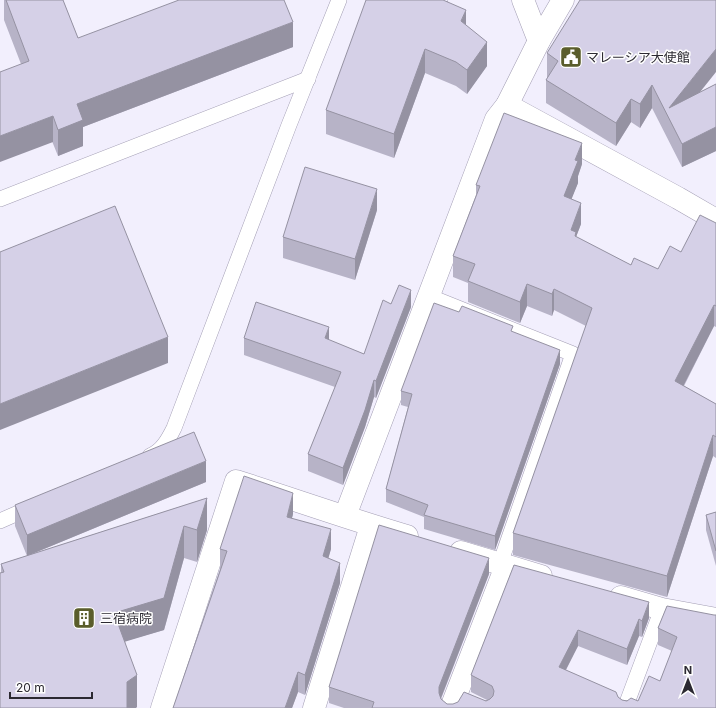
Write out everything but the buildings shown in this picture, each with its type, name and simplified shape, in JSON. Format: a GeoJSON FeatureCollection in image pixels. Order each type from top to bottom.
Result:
{"type":"FeatureCollection","features":[{"type":"Feature","properties":{"kind":"street"},"geometry":{"type":"LineString","coordinates":[[523,0],[539,41]]}},
{"type":"Feature","properties":{"kind":"street"},"geometry":{"type":"LineString","coordinates":[[344,516],[496,120],[507,105],[539,41],[563,0]]}},
{"type":"Feature","properties":{"kind":"street"},"geometry":{"type":"LineString","coordinates":[[507,105],[716,220]]}},
{"type":"Feature","properties":{"kind":"street"},"geometry":{"type":"LineString","coordinates":[[162,708],[236,481],[371,526],[558,580]]}},
{"type":"Feature","properties":{"kind":"street"},"geometry":{"type":"LineString","coordinates":[[314,708],[371,526]]}},
{"type":"Feature","properties":{"kind":"street"},"geometry":{"type":"LineString","coordinates":[[458,701],[503,565]]}},
{"type":"Feature","properties":{"kind":"street"},"geometry":{"type":"LineString","coordinates":[[602,592],[662,609],[716,619]]}},
{"type":"Feature","properties":{"kind":"lane"},"geometry":{"type":"LineString","coordinates":[[135,462],[156,453],[165,444],[174,428],[339,0]]}},
{"type":"Feature","properties":{"kind":"lane"},"geometry":{"type":"LineString","coordinates":[[0,199],[308,79]]}},
{"type":"Feature","properties":{"kind":"lane"},"geometry":{"type":"LineString","coordinates":[[428,296],[573,354],[503,565]]}},
{"type":"Feature","properties":{"kind":"lane"},"geometry":{"type":"LineString","coordinates":[[0,521],[50,500]]}},
{"type":"Feature","properties":{"kind":"lane"},"geometry":{"type":"LineString","coordinates":[[625,708],[662,609]]}},
{"type":"Feature","properties":{"kind":"place","name":"マレーシア大使館"},"geometry":{"type":"Point","coordinates":[571,57]}},
{"type":"Feature","properties":{"kind":"place","name":"三宿病院"},"geometry":{"type":"Point","coordinates":[84,618]}}]}
